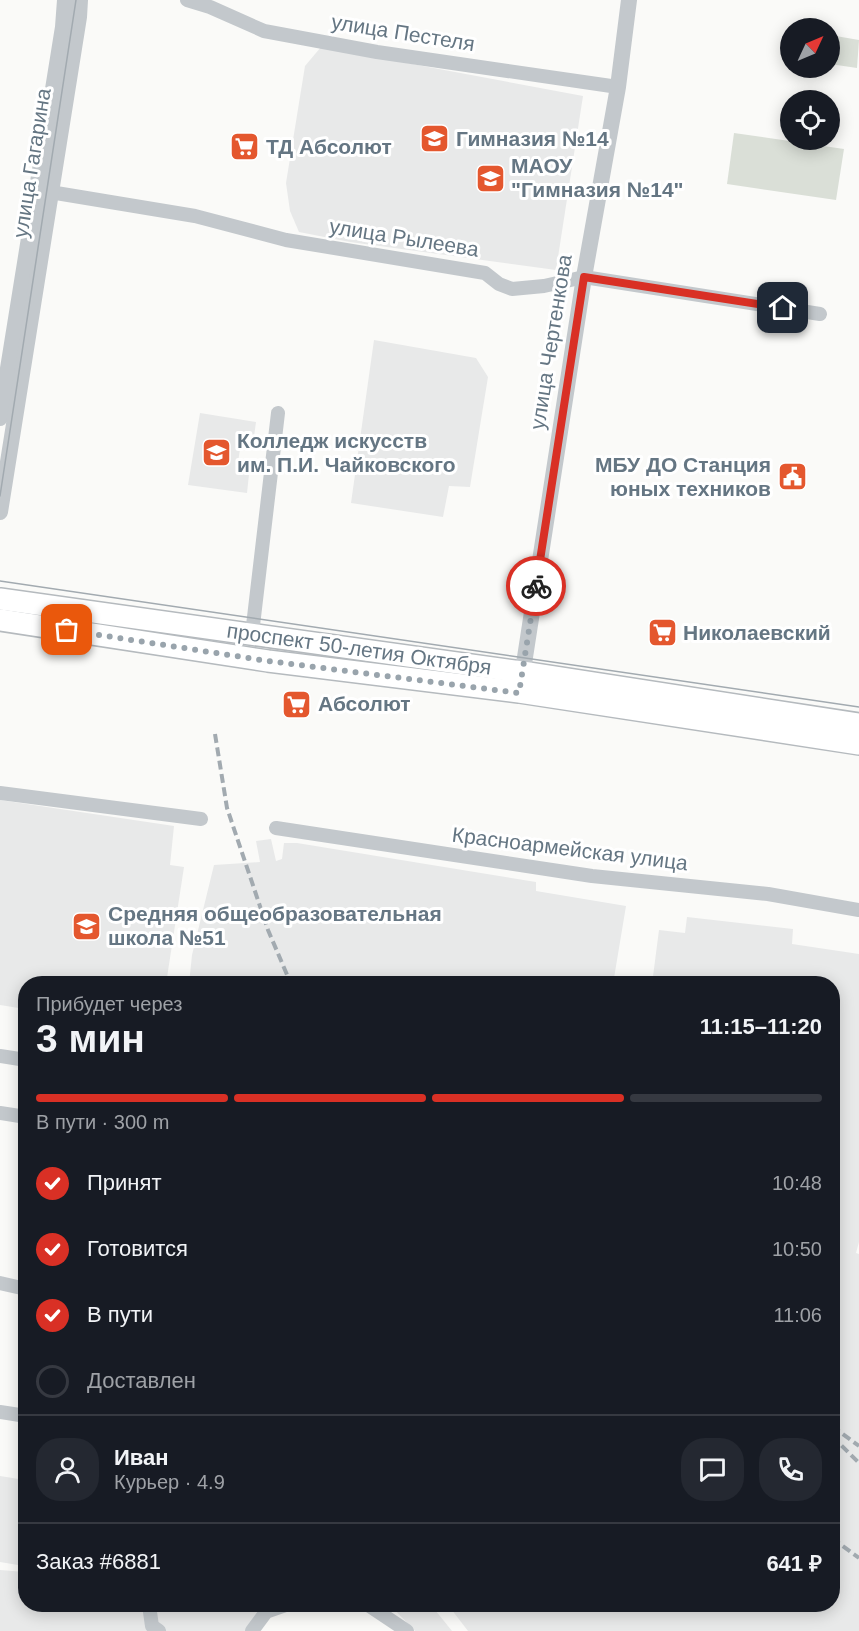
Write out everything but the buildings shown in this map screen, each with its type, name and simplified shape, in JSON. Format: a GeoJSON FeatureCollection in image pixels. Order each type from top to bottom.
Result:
{"type":"FeatureCollection","features":[{"type":"Feature","properties":{"kind":"main road","name":"проспект 50-летия Октября"},"geometry":{"type":"LineString","coordinates":[[0,599],[252,634],[859,744]]}},
{"type":"Feature","properties":{"kind":"main road","name":"проспект 50-летия Октября"},"geometry":{"type":"LineString","coordinates":[[0,620],[268,661],[521,682],[859,724]]}},
{"type":"Feature","properties":{"kind":"street","name":"улица Гагарина"},"geometry":{"type":"LineString","coordinates":[[0,418],[61,39],[65,0]]}},
{"type":"Feature","properties":{"kind":"street","name":"улица Гагарина"},"geometry":{"type":"LineString","coordinates":[[0,512],[80,0]]}},
{"type":"Feature","properties":{"kind":"street","name":"улица Пестеля"},"geometry":{"type":"LineString","coordinates":[[187,0],[210,7],[264,32],[377,52],[618,87]]}},
{"type":"Feature","properties":{"kind":"street","name":"улица Чертенкова"},"geometry":{"type":"LineString","coordinates":[[521,682],[584,277],[618,87],[629,0]]}},
{"type":"Feature","properties":{"kind":"street","name":"улица Рылеева"},"geometry":{"type":"LineString","coordinates":[[50,192],[195,216],[286,240],[485,273],[499,284],[512,289],[544,286],[584,277],[820,314]]}},
{"type":"Feature","properties":{"kind":"street"},"geometry":{"type":"LineString","coordinates":[[252,634],[278,413]]}},
{"type":"Feature","properties":{"kind":"street"},"geometry":{"type":"LineString","coordinates":[[0,793],[201,819]]}},
{"type":"Feature","properties":{"kind":"street","name":"Красноармейская улица"},"geometry":{"type":"LineString","coordinates":[[276,828],[582,875],[768,894],[859,910]]}},
{"type":"Feature","properties":{"kind":"street"},"geometry":{"type":"LineString","coordinates":[[0,1056],[18,1059]]}},
{"type":"Feature","properties":{"kind":"street"},"geometry":{"type":"LineString","coordinates":[[0,1113],[18,1116]]}},
{"type":"Feature","properties":{"kind":"street"},"geometry":{"type":"LineString","coordinates":[[0,1283],[18,1286]]}},
{"type":"Feature","properties":{"kind":"street"},"geometry":{"type":"LineString","coordinates":[[0,1412],[18,1415]]}},
{"type":"Feature","properties":{"kind":"street"},"geometry":{"type":"LineString","coordinates":[[150,1612],[152,1626],[159,1631]]}},
{"type":"Feature","properties":{"kind":"street"},"geometry":{"type":"LineString","coordinates":[[252,1631],[266,1612]]}},
{"type":"Feature","properties":{"kind":"street"},"geometry":{"type":"LineString","coordinates":[[378,1612],[407,1631]]}},
{"type":"Feature","properties":{"kind":"shaded area"},"geometry":{"type":"Polygon","coordinates":[[[840,37],[859,40],[857,68],[840,65],[840,37]]]}},
{"type":"Feature","properties":{"kind":"shaded area","name":"Гимназия №14"},"geometry":{"type":"Polygon","coordinates":[[[321,47],[583,96],[556,270],[350,242],[299,232],[290,211],[286,183],[305,66],[321,47]]]}},
{"type":"Feature","properties":{"kind":"shaded area"},"geometry":{"type":"Polygon","coordinates":[[[734,133],[780,140],[780,150],[844,149],[836,200],[727,184],[734,133]]]}},
{"type":"Feature","properties":{"kind":"shaded area"},"geometry":{"type":"Polygon","coordinates":[[[374,340],[476,358],[488,377],[470,487],[449,486],[443,517],[351,503],[374,340]]]}},
{"type":"Feature","properties":{"kind":"shaded area","name":"Колледж искусств им. П.И. Чайковского"},"geometry":{"type":"Polygon","coordinates":[[[200,413],[256,422],[253,444],[241,443],[238,462],[250,465],[247,493],[188,485],[200,413]]]}},
{"type":"Feature","properties":{"kind":"shaded area","name":"Средняя общеобразовательная школа №51"},"geometry":{"type":"Polygon","coordinates":[[[0,800],[174,826],[170,865],[184,867],[167,976],[18,976],[18,1008],[0,1005],[0,800]]]}},
{"type":"Feature","properties":{"kind":"shaded area"},"geometry":{"type":"Polygon","coordinates":[[[271,839],[276,861],[282,859],[284,843],[297,843],[536,882],[536,891],[626,906],[614,976],[190,976],[192,955],[214,865],[260,862],[256,841],[271,839]]]}},
{"type":"Feature","properties":{"kind":"shaded area"},"geometry":{"type":"Polygon","coordinates":[[[687,917],[793,929],[792,944],[859,954],[859,1242],[856,1253],[859,1254],[859,1631],[468,1631],[453,1612],[840,1612],[840,976],[653,976],[659,930],[685,933],[687,917]]]}},
{"type":"Feature","properties":{"kind":"shaded area"},"geometry":{"type":"Polygon","coordinates":[[[0,1476],[18,1479],[18,1565],[0,1562],[0,1476]]]}},
{"type":"Feature","properties":{"kind":"shaded area"},"geometry":{"type":"Polygon","coordinates":[[[0,1570],[18,1571],[18,1612],[266,1612],[258,1615],[256,1631],[0,1631],[0,1570]]]}},
{"type":"Feature","properties":{"kind":"shaded area"},"geometry":{"type":"Polygon","coordinates":[[[397,1612],[437,1612],[452,1631],[415,1631],[397,1612]]]}},
{"type":"Feature","properties":{"kind":"tram line"},"geometry":{"type":"LineString","coordinates":[[0,496],[76,0]]}},
{"type":"Feature","properties":{"kind":"tram line"},"geometry":{"type":"LineString","coordinates":[[0,581],[859,707]]}},
{"type":"Feature","properties":{"kind":"railway"},"geometry":{"type":"LineString","coordinates":[[215,734],[227,808],[268,930],[288,976]]}},
{"type":"Feature","properties":{"kind":"railway"},"geometry":{"type":"LineString","coordinates":[[840,1432],[859,1446]]}},
{"type":"Feature","properties":{"kind":"railway"},"geometry":{"type":"LineString","coordinates":[[840,1444],[859,1463]]}},
{"type":"Feature","properties":{"kind":"railway"},"geometry":{"type":"LineString","coordinates":[[840,1544],[859,1558]]}},
{"type":"Feature","properties":{"kind":"way so far"},"geometry":{"type":"LineString","coordinates":[[67,630],[268,661],[519,693],[536,586]]}},
{"type":"Feature","properties":{"kind":"place","name":"Гимназия №14"},"geometry":{"type":"Point","coordinates":[435,139]}},
{"type":"Feature","properties":{"kind":"place","name":"ТД Абсолют"},"geometry":{"type":"Point","coordinates":[245,147]}},
{"type":"Feature","properties":{"kind":"place","name":"МАОУ \"Гимназия №14\""},"geometry":{"type":"Point","coordinates":[490,178]}},
{"type":"Feature","properties":{"kind":"place","name":"Колледж искусств им. П.И. Чайковского"},"geometry":{"type":"Point","coordinates":[216,453]}},
{"type":"Feature","properties":{"kind":"place","name":"МБУ ДО Станция юных техников"},"geometry":{"type":"Point","coordinates":[792,477]}},
{"type":"Feature","properties":{"kind":"place","name":"Николаевский"},"geometry":{"type":"Point","coordinates":[662,633]}},
{"type":"Feature","properties":{"kind":"place","name":"Абсолют"},"geometry":{"type":"Point","coordinates":[297,704]}},
{"type":"Feature","properties":{"kind":"place","name":"Средняя общеобразовательная школа №51"},"geometry":{"type":"Point","coordinates":[87,926]}},
{"type":"Feature","properties":{"kind":"route"},"geometry":{"type":"LineString","coordinates":[[536,586],[584,277],[783,308]]}}]}
